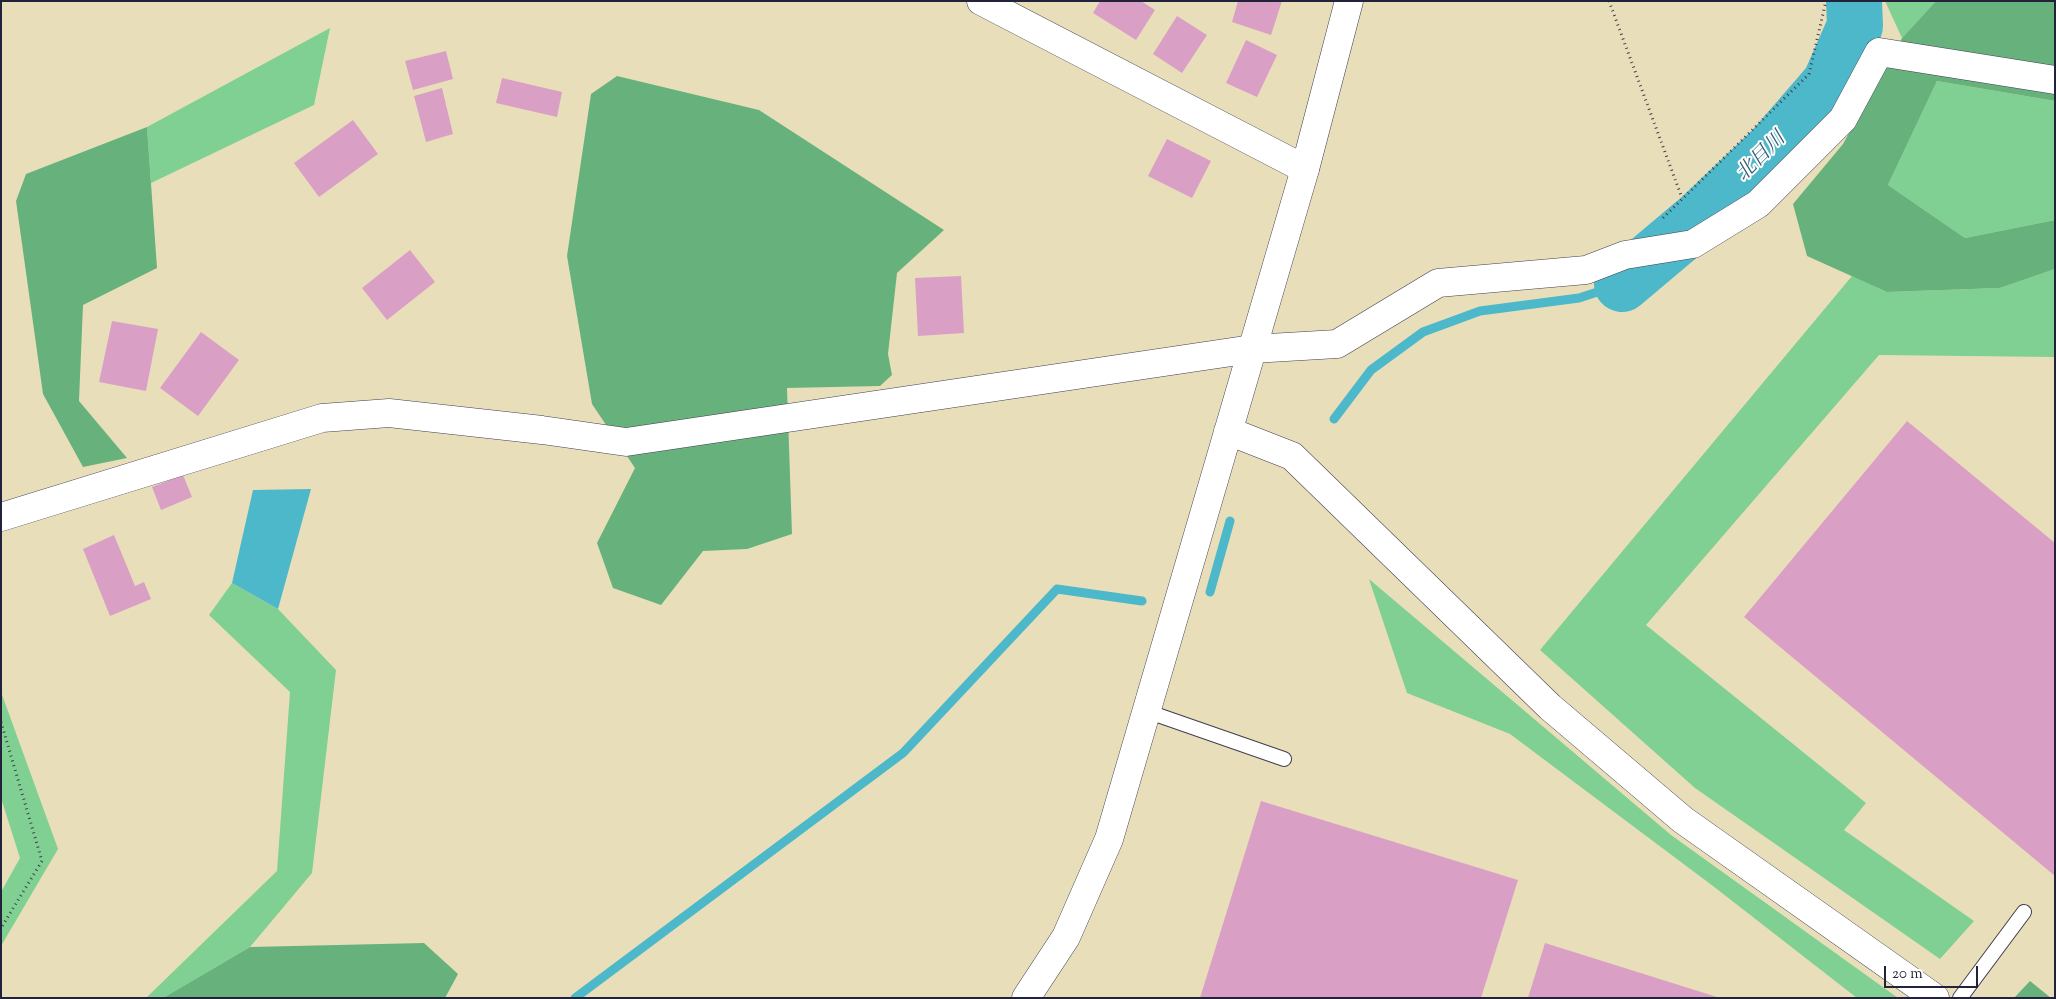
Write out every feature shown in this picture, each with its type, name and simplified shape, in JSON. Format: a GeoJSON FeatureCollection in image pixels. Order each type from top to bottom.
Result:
{"type":"FeatureCollection","features":[{"type":"Feature","properties":{"kind":"street"},"geometry":{"type":"LineString","coordinates":[[981,1],[1305,169]]}},
{"type":"Feature","properties":{"kind":"street"},"geometry":{"type":"LineString","coordinates":[[1026,998],[1066,936],[1109,839],[1305,169],[1349,1]]}},
{"type":"Feature","properties":{"kind":"street"},"geometry":{"type":"LineString","coordinates":[[1,517],[322,418],[388,413],[542,430],[626,442],[1252,349],[1337,344],[1438,283],[1586,270],[1625,255],[1693,244],[1758,204],[1844,119],[1879,52],[2055,80]]}},
{"type":"Feature","properties":{"kind":"street"},"geometry":{"type":"LineString","coordinates":[[1228,431],[1292,456],[1550,706],[1683,820],[1935,998]]}},
{"type":"Feature","properties":{"kind":"lane"},"geometry":{"type":"LineString","coordinates":[[1146,711],[1284,759]]}},
{"type":"Feature","properties":{"kind":"lane"},"geometry":{"type":"LineString","coordinates":[[1960,998],[2024,912]]}},
{"type":"Feature","properties":{"kind":"path"},"geometry":{"type":"LineString","coordinates":[[1609,1],[1682,198]]}},
{"type":"Feature","properties":{"kind":"path"},"geometry":{"type":"LineString","coordinates":[[1657,224],[1809,74],[1826,1]]}},
{"type":"Feature","properties":{"kind":"path"},"geometry":{"type":"LineString","coordinates":[[1,722],[42,860],[1,928]]}},
{"type":"Feature","properties":{"kind":"green space"},"geometry":{"type":"Polygon","coordinates":[[[1885,1],[1936,1],[1902,38],[1885,1]]]}},
{"type":"Feature","properties":{"kind":"green space"},"geometry":{"type":"Polygon","coordinates":[[[1936,1],[2055,1],[2055,101],[1937,81],[1888,185],[1965,238],[2055,220],[2055,269],[2000,288],[1887,292],[1807,256],[1793,204],[1843,144],[1902,38],[1936,1]]]}},
{"type":"Feature","properties":{"kind":"green space"},"geometry":{"type":"Polygon","coordinates":[[[330,28],[314,105],[151,183],[147,127],[330,28]]]}},
{"type":"Feature","properties":{"kind":"green space"},"geometry":{"type":"Polygon","coordinates":[[[617,76],[759,110],[944,230],[897,273],[888,354],[892,375],[880,386],[787,388],[792,534],[747,549],[703,551],[661,605],[613,588],[597,543],[635,468],[592,404],[567,256],[591,94],[617,76]]]}},
{"type":"Feature","properties":{"kind":"green space"},"geometry":{"type":"Polygon","coordinates":[[[1937,81],[2055,101],[2055,220],[1965,238],[1888,185],[1937,81]]]}},
{"type":"Feature","properties":{"kind":"green space"},"geometry":{"type":"Polygon","coordinates":[[[147,127],[157,268],[83,305],[79,401],[127,458],[83,467],[43,394],[16,201],[26,174],[147,127]]]}},
{"type":"Feature","properties":{"kind":"green space"},"geometry":{"type":"Polygon","coordinates":[[[2055,269],[2055,357],[1879,355],[1646,625],[1866,803],[1844,830],[1974,921],[1940,959],[1695,788],[1540,650],[1852,276],[1887,292],[2000,288],[2055,269]]]}},
{"type":"Feature","properties":{"kind":"green space"},"geometry":{"type":"Polygon","coordinates":[[[1369,579],[1671,835],[1898,998],[1857,998],[1713,886],[1510,734],[1407,693],[1369,579]]]}},
{"type":"Feature","properties":{"kind":"green space"},"geometry":{"type":"Polygon","coordinates":[[[232,583],[278,609],[336,670],[312,873],[250,947],[163,998],[146,998],[277,871],[290,692],[209,615],[232,583]]]}},
{"type":"Feature","properties":{"kind":"green space"},"geometry":{"type":"Polygon","coordinates":[[[1,692],[58,849],[1,946],[1,892],[20,858],[1,798],[1,692]]]}},
{"type":"Feature","properties":{"kind":"green space"},"geometry":{"type":"Polygon","coordinates":[[[424,943],[458,974],[445,998],[163,998],[250,947],[424,943]]]}},
{"type":"Feature","properties":{"kind":"green space"},"geometry":{"type":"Polygon","coordinates":[[[2030,981],[2051,998],[2014,998],[2030,981]]]}},
{"type":"Feature","properties":{"kind":"water"},"geometry":{"type":"Polygon","coordinates":[[[311,489],[278,609],[232,583],[253,490],[311,489]]]}},
{"type":"Feature","properties":{"kind":"building"},"geometry":{"type":"Polygon","coordinates":[[[1100,1],[1141,1],[1155,10],[1136,40],[1093,13],[1100,1]]]}},
{"type":"Feature","properties":{"kind":"building"},"geometry":{"type":"Polygon","coordinates":[[[1238,1],[1282,1],[1271,35],[1232,22],[1238,1]]]}},
{"type":"Feature","properties":{"kind":"building"},"geometry":{"type":"Polygon","coordinates":[[[1177,16],[1207,35],[1182,73],[1153,54],[1177,16]]]}},
{"type":"Feature","properties":{"kind":"building"},"geometry":{"type":"Polygon","coordinates":[[[1246,40],[1277,55],[1257,97],[1226,83],[1246,40]]]}},
{"type":"Feature","properties":{"kind":"building"},"geometry":{"type":"Polygon","coordinates":[[[446,51],[453,79],[413,90],[405,61],[446,51]]]}},
{"type":"Feature","properties":{"kind":"building"},"geometry":{"type":"Polygon","coordinates":[[[502,78],[562,92],[557,117],[496,103],[502,78]]]}},
{"type":"Feature","properties":{"kind":"building"},"geometry":{"type":"Polygon","coordinates":[[[442,88],[453,134],[426,142],[414,96],[442,88]]]}},
{"type":"Feature","properties":{"kind":"building"},"geometry":{"type":"Polygon","coordinates":[[[353,120],[378,154],[319,197],[294,163],[353,120]]]}},
{"type":"Feature","properties":{"kind":"building"},"geometry":{"type":"Polygon","coordinates":[[[1167,139],[1211,161],[1192,198],[1148,176],[1167,139]]]}},
{"type":"Feature","properties":{"kind":"building"},"geometry":{"type":"Polygon","coordinates":[[[410,250],[435,282],[387,320],[362,288],[410,250]]]}},
{"type":"Feature","properties":{"kind":"building"},"geometry":{"type":"Polygon","coordinates":[[[961,276],[964,333],[918,336],[915,278],[961,276]]]}},
{"type":"Feature","properties":{"kind":"building"},"geometry":{"type":"Polygon","coordinates":[[[112,321],[158,329],[146,391],[99,382],[112,321]]]}},
{"type":"Feature","properties":{"kind":"building"},"geometry":{"type":"Polygon","coordinates":[[[201,332],[239,360],[198,416],[160,388],[201,332]]]}},
{"type":"Feature","properties":{"kind":"building"},"geometry":{"type":"Polygon","coordinates":[[[1907,421],[2055,543],[2055,876],[1744,617],[1907,421]]]}},
{"type":"Feature","properties":{"kind":"building"},"geometry":{"type":"Polygon","coordinates":[[[183,475],[192,497],[161,510],[152,487],[183,475]]]}},
{"type":"Feature","properties":{"kind":"building"},"geometry":{"type":"Polygon","coordinates":[[[114,535],[135,586],[144,582],[151,599],[110,616],[83,549],[114,535]]]}},
{"type":"Feature","properties":{"kind":"building"},"geometry":{"type":"Polygon","coordinates":[[[1261,801],[1518,880],[1481,998],[1200,998],[1261,801]]]}},
{"type":"Feature","properties":{"kind":"building"},"geometry":{"type":"Polygon","coordinates":[[[1545,943],[1717,997],[1717,998],[1528,998],[1545,943]]]}},
{"type":"Feature","properties":{"kind":"waterway","name":"北目川"},"geometry":{"type":"LineString","coordinates":[[1622,284],[1698,220],[1773,149],[1830,83],[1855,26],[1854,1]]}},
{"type":"Feature","properties":{"kind":"waterway"},"geometry":{"type":"LineString","coordinates":[[1334,419],[1371,370],[1423,332],[1480,311],[1579,298],[1622,284]]}},
{"type":"Feature","properties":{"kind":"waterway"},"geometry":{"type":"LineString","coordinates":[[1210,592],[1230,521]]}},
{"type":"Feature","properties":{"kind":"waterway"},"geometry":{"type":"LineString","coordinates":[[575,998],[903,753],[1057,589],[1142,601]]}}]}
